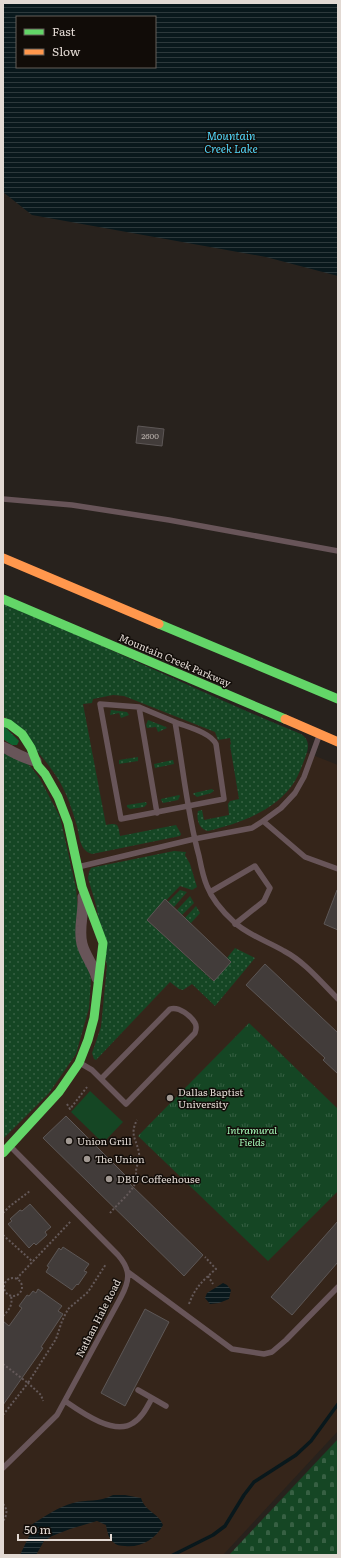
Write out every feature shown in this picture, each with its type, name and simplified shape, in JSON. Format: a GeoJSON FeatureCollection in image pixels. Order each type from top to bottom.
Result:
{"type":"FeatureCollection","features":[{"type":"Feature","properties":{"kind":"main road"},"geometry":{"type":"LineString","coordinates":[[3,558],[338,699]]}},
{"type":"Feature","properties":{"kind":"main road","name":"Mountain Creek Parkway"},"geometry":{"type":"LineString","coordinates":[[3,599],[338,742]]}},
{"type":"Feature","properties":{"kind":"main road"},"geometry":{"type":"LineString","coordinates":[[3,722],[9,724],[22,734],[31,748],[36,762],[45,774],[64,810],[82,886],[102,935],[103,943],[92,1029],[79,1062],[59,1092],[3,1153]]}},
{"type":"Feature","properties":{"kind":"street"},"geometry":{"type":"LineString","coordinates":[[3,747],[19,754],[27,760],[36,762]]}},
{"type":"Feature","properties":{"kind":"street"},"geometry":{"type":"LineString","coordinates":[[82,886],[84,898],[81,941],[93,966],[97,981]]}},
{"type":"Feature","properties":{"kind":"lane"},"geometry":{"type":"LineString","coordinates":[[3,499],[72,505],[169,520],[338,551]]}},
{"type":"Feature","properties":{"kind":"lane"},"geometry":{"type":"LineString","coordinates":[[100,704],[139,707],[175,722],[208,735],[214,739],[224,799],[121,819],[100,704]]}},
{"type":"Feature","properties":{"kind":"lane"},"geometry":{"type":"LineString","coordinates":[[139,707],[157,812]]}},
{"type":"Feature","properties":{"kind":"lane"},"geometry":{"type":"LineString","coordinates":[[175,722],[194,839],[206,885],[210,892],[235,924],[264,942],[284,951],[304,966],[338,999]]}},
{"type":"Feature","properties":{"kind":"lane"},"geometry":{"type":"LineString","coordinates":[[78,867],[194,839],[252,828],[281,808],[297,789],[304,777],[320,734]]}},
{"type":"Feature","properties":{"kind":"lane"},"geometry":{"type":"LineString","coordinates":[[264,821],[304,857],[338,869]]}},
{"type":"Feature","properties":{"kind":"lane"},"geometry":{"type":"LineString","coordinates":[[210,892],[255,866],[270,888],[264,901],[235,924]]}},
{"type":"Feature","properties":{"kind":"lane"},"geometry":{"type":"LineString","coordinates":[[79,1062],[92,1070],[101,1079],[126,1104],[195,1033],[197,1028],[195,1023],[180,1009],[170,1009],[101,1079]]}},
{"type":"Feature","properties":{"kind":"lane","name":"Nathan Hale Road"},"geometry":{"type":"LineString","coordinates":[[3,1468],[57,1415],[124,1291],[128,1279],[128,1272],[123,1261],[118,1255],[10,1146]]}},
{"type":"Feature","properties":{"kind":"lane"},"geometry":{"type":"LineString","coordinates":[[128,1272],[232,1349],[264,1354],[272,1352],[286,1340],[338,1287]]}},
{"type":"Feature","properties":{"kind":"lane"},"geometry":{"type":"LineString","coordinates":[[138,1390],[166,1406]]}},
{"type":"Feature","properties":{"kind":"lane"},"geometry":{"type":"LineString","coordinates":[[65,1401],[94,1419],[110,1426],[118,1427],[133,1424],[140,1417],[152,1398]]}},
{"type":"Feature","properties":{"kind":"path"},"geometry":{"type":"LineString","coordinates":[[66,1104],[70,1109],[87,1087]]}},
{"type":"Feature","properties":{"kind":"path"},"geometry":{"type":"LineString","coordinates":[[110,1213],[132,1189],[136,1182],[139,1154],[133,1135],[134,1126],[137,1120]]}},
{"type":"Feature","properties":{"kind":"path"},"geometry":{"type":"LineString","coordinates":[[3,1213],[30,1191]]}},
{"type":"Feature","properties":{"kind":"path"},"geometry":{"type":"LineString","coordinates":[[17,1279],[20,1274],[78,1214]]}},
{"type":"Feature","properties":{"kind":"path"},"geometry":{"type":"LineString","coordinates":[[3,1234],[33,1262]]}},
{"type":"Feature","properties":{"kind":"path"},"geometry":{"type":"LineString","coordinates":[[189,1304],[193,1293],[200,1283],[216,1269],[205,1257]]}},
{"type":"Feature","properties":{"kind":"path"},"geometry":{"type":"LineString","coordinates":[[3,1415],[28,1383],[56,1339],[68,1309],[88,1292],[106,1264]]}},
{"type":"Feature","properties":{"kind":"path"},"geometry":{"type":"LineString","coordinates":[[208,1276],[213,1284]]}},
{"type":"Feature","properties":{"kind":"path"},"geometry":{"type":"LineString","coordinates":[[17,1279],[21,1283],[21,1292],[17,1296],[11,1296],[4,1292],[5,1285],[8,1280],[17,1279]]}},
{"type":"Feature","properties":{"kind":"path"},"geometry":{"type":"LineString","coordinates":[[3,1316],[12,1302],[11,1296]]}},
{"type":"Feature","properties":{"kind":"path"},"geometry":{"type":"LineString","coordinates":[[3,1364],[41,1395],[43,1401]]}},
{"type":"Feature","properties":{"kind":"path"},"geometry":{"type":"LineString","coordinates":[[3,1504],[7,1514],[3,1521]]}},
{"type":"Feature","properties":{"kind":"shaded area","name":"Dallas Baptist University"},"geometry":{"type":"Polygon","coordinates":[[[3,632],[338,765],[338,1431],[223,1555],[3,1555],[3,632]]]}},
{"type":"Feature","properties":{"kind":"green space"},"geometry":{"type":"Polygon","coordinates":[[[3,603],[301,734],[306,739],[308,748],[303,764],[295,781],[278,800],[268,808],[245,820],[208,831],[205,830],[200,826],[197,817],[198,811],[202,810],[204,820],[229,815],[228,804],[230,801],[239,799],[230,738],[218,740],[215,732],[124,696],[113,695],[93,699],[92,703],[83,704],[106,825],[116,824],[119,829],[120,836],[176,825],[181,834],[180,836],[92,854],[87,852],[80,841],[74,816],[64,789],[47,763],[3,715],[3,603]]]}},
{"type":"Feature","properties":{"kind":"green space"},"geometry":{"type":"Polygon","coordinates":[[[111,710],[127,712],[129,715],[121,718],[119,713],[110,715],[111,710]]]}},
{"type":"Feature","properties":{"kind":"green space"},"geometry":{"type":"Polygon","coordinates":[[[148,720],[167,728],[158,732],[156,727],[147,728],[146,725],[148,720]]]}},
{"type":"Feature","properties":{"kind":"green space"},"geometry":{"type":"Polygon","coordinates":[[[3,725],[19,741],[17,745],[12,745],[3,739],[3,725]]]}},
{"type":"Feature","properties":{"kind":"green space"},"geometry":{"type":"Polygon","coordinates":[[[3,750],[23,760],[31,767],[40,779],[60,817],[76,888],[78,910],[91,980],[89,1008],[76,1054],[49,1093],[3,1139],[3,750]]]}},
{"type":"Feature","properties":{"kind":"green space"},"geometry":{"type":"Polygon","coordinates":[[[138,757],[138,761],[119,764],[119,760],[138,757]]]}},
{"type":"Feature","properties":{"kind":"green space"},"geometry":{"type":"Polygon","coordinates":[[[173,760],[174,764],[155,768],[154,764],[173,760]]]}},
{"type":"Feature","properties":{"kind":"green space"},"geometry":{"type":"Polygon","coordinates":[[[212,789],[214,791],[211,793],[197,797],[193,794],[194,793],[212,789]]]}},
{"type":"Feature","properties":{"kind":"green space"},"geometry":{"type":"Polygon","coordinates":[[[179,795],[178,800],[163,803],[161,800],[161,799],[179,795]]]}},
{"type":"Feature","properties":{"kind":"green space"},"geometry":{"type":"Polygon","coordinates":[[[146,802],[147,804],[144,807],[130,809],[127,807],[127,805],[146,802]]]}},
{"type":"Feature","properties":{"kind":"green space"},"geometry":{"type":"Polygon","coordinates":[[[174,851],[186,852],[185,855],[190,864],[197,887],[192,890],[180,886],[147,920],[213,981],[231,962],[227,958],[235,948],[255,958],[215,1006],[192,984],[183,990],[179,989],[170,982],[96,1060],[94,1059],[92,1053],[101,1027],[107,966],[96,905],[88,878],[89,872],[91,868],[95,867],[174,851]]]}},
{"type":"Feature","properties":{"kind":"green space"},"geometry":{"type":"Polygon","coordinates":[[[180,890],[187,892],[174,907],[168,902],[180,890]]]}},
{"type":"Feature","properties":{"kind":"green space"},"geometry":{"type":"Polygon","coordinates":[[[190,896],[194,903],[182,915],[177,910],[190,896]]]}},
{"type":"Feature","properties":{"kind":"green space"},"geometry":{"type":"Polygon","coordinates":[[[196,906],[200,913],[191,923],[185,918],[196,906]]]}},
{"type":"Feature","properties":{"kind":"green space","name":"Intramural Fields"},"geometry":{"type":"Polygon","coordinates":[[[249,1023],[338,1109],[338,1191],[268,1261],[138,1136],[249,1023]]]}},
{"type":"Feature","properties":{"kind":"green space"},"geometry":{"type":"Polygon","coordinates":[[[90,1091],[123,1122],[103,1143],[71,1112],[90,1091]]]}},
{"type":"Feature","properties":{"kind":"green space"},"geometry":{"type":"Polygon","coordinates":[[[338,1439],[338,1555],[229,1555],[338,1439]]]}},
{"type":"Feature","properties":{"kind":"water","name":"Mountain Creek Lake"},"geometry":{"type":"Polygon","coordinates":[[[3,3],[338,3],[338,276],[266,257],[32,215],[3,192],[3,3]]]}},
{"type":"Feature","properties":{"kind":"water"},"geometry":{"type":"Polygon","coordinates":[[[223,1283],[231,1290],[229,1299],[219,1303],[210,1304],[205,1298],[207,1293],[223,1283]]]}},
{"type":"Feature","properties":{"kind":"water"},"geometry":{"type":"Polygon","coordinates":[[[113,1495],[125,1495],[141,1498],[146,1507],[161,1521],[163,1525],[160,1530],[147,1542],[136,1546],[121,1546],[112,1541],[108,1535],[106,1525],[97,1521],[52,1536],[44,1541],[36,1555],[20,1555],[32,1530],[31,1525],[51,1512],[67,1505],[102,1499],[113,1495]]]}},
{"type":"Feature","properties":{"kind":"building"},"geometry":{"type":"Polygon","coordinates":[[[138,426],[164,429],[162,446],[136,443],[138,426]]]}},
{"type":"Feature","properties":{"kind":"building"},"geometry":{"type":"Polygon","coordinates":[[[338,890],[338,930],[324,924],[338,890]]]}},
{"type":"Feature","properties":{"kind":"building"},"geometry":{"type":"Polygon","coordinates":[[[165,899],[231,962],[214,981],[147,920],[165,899]]]}},
{"type":"Feature","properties":{"kind":"building"},"geometry":{"type":"Polygon","coordinates":[[[265,964],[338,1033],[338,1074],[323,1060],[325,1058],[246,985],[265,964]]]}},
{"type":"Feature","properties":{"kind":"building"},"geometry":{"type":"Polygon","coordinates":[[[66,1116],[131,1181],[129,1183],[203,1255],[184,1276],[43,1138],[66,1116]]]}},
{"type":"Feature","properties":{"kind":"building"},"geometry":{"type":"Polygon","coordinates":[[[30,1204],[51,1227],[45,1232],[47,1235],[36,1245],[34,1243],[29,1248],[8,1224],[12,1221],[10,1219],[30,1204]]]}},
{"type":"Feature","properties":{"kind":"building"},"geometry":{"type":"Polygon","coordinates":[[[338,1221],[338,1262],[292,1315],[271,1297],[338,1221]]]}},
{"type":"Feature","properties":{"kind":"building"},"geometry":{"type":"Polygon","coordinates":[[[63,1247],[89,1264],[84,1271],[87,1272],[78,1285],[77,1284],[72,1290],[46,1272],[49,1267],[47,1266],[59,1248],[61,1250],[63,1247]]]}},
{"type":"Feature","properties":{"kind":"building"},"geometry":{"type":"Polygon","coordinates":[[[38,1289],[62,1306],[58,1311],[63,1314],[41,1347],[43,1348],[3,1405],[3,1321],[9,1326],[22,1308],[19,1306],[27,1295],[29,1296],[33,1291],[36,1293],[38,1289]]]}},
{"type":"Feature","properties":{"kind":"building"},"geometry":{"type":"Polygon","coordinates":[[[145,1309],[169,1322],[125,1406],[101,1393],[145,1309]]]}},
{"type":"Feature","properties":{"kind":"waterway"},"geometry":{"type":"LineString","coordinates":[[173,1555],[213,1535],[225,1526],[254,1482],[296,1455],[311,1441],[338,1404]]}},
{"type":"Feature","properties":{"kind":"traffic: fast"},"geometry":{"type":"LineString","coordinates":[[3,599],[285,719]]}},
{"type":"Feature","properties":{"kind":"traffic: fast"},"geometry":{"type":"LineString","coordinates":[[159,624],[338,699]]}},
{"type":"Feature","properties":{"kind":"traffic: fast"},"geometry":{"type":"LineString","coordinates":[[3,722],[9,724],[22,734],[31,748],[38,766],[45,774],[58,797],[68,823],[82,887],[103,943],[94,1018],[88,1040],[79,1063],[59,1092],[3,1153]]}},
{"type":"Feature","properties":{"kind":"traffic: slow"},"geometry":{"type":"LineString","coordinates":[[3,558],[159,624]]}},
{"type":"Feature","properties":{"kind":"traffic: slow"},"geometry":{"type":"LineString","coordinates":[[285,719],[338,742]]}},
{"type":"Feature","properties":{"kind":"place","name":"Dallas Baptist University"},"geometry":{"type":"Point","coordinates":[170,1098]}},
{"type":"Feature","properties":{"kind":"place","name":"Union Grill"},"geometry":{"type":"Point","coordinates":[69,1141]}},
{"type":"Feature","properties":{"kind":"place","name":"The Union"},"geometry":{"type":"Point","coordinates":[87,1159]}},
{"type":"Feature","properties":{"kind":"place","name":"DBU Coffeehouse"},"geometry":{"type":"Point","coordinates":[109,1179]}}]}
